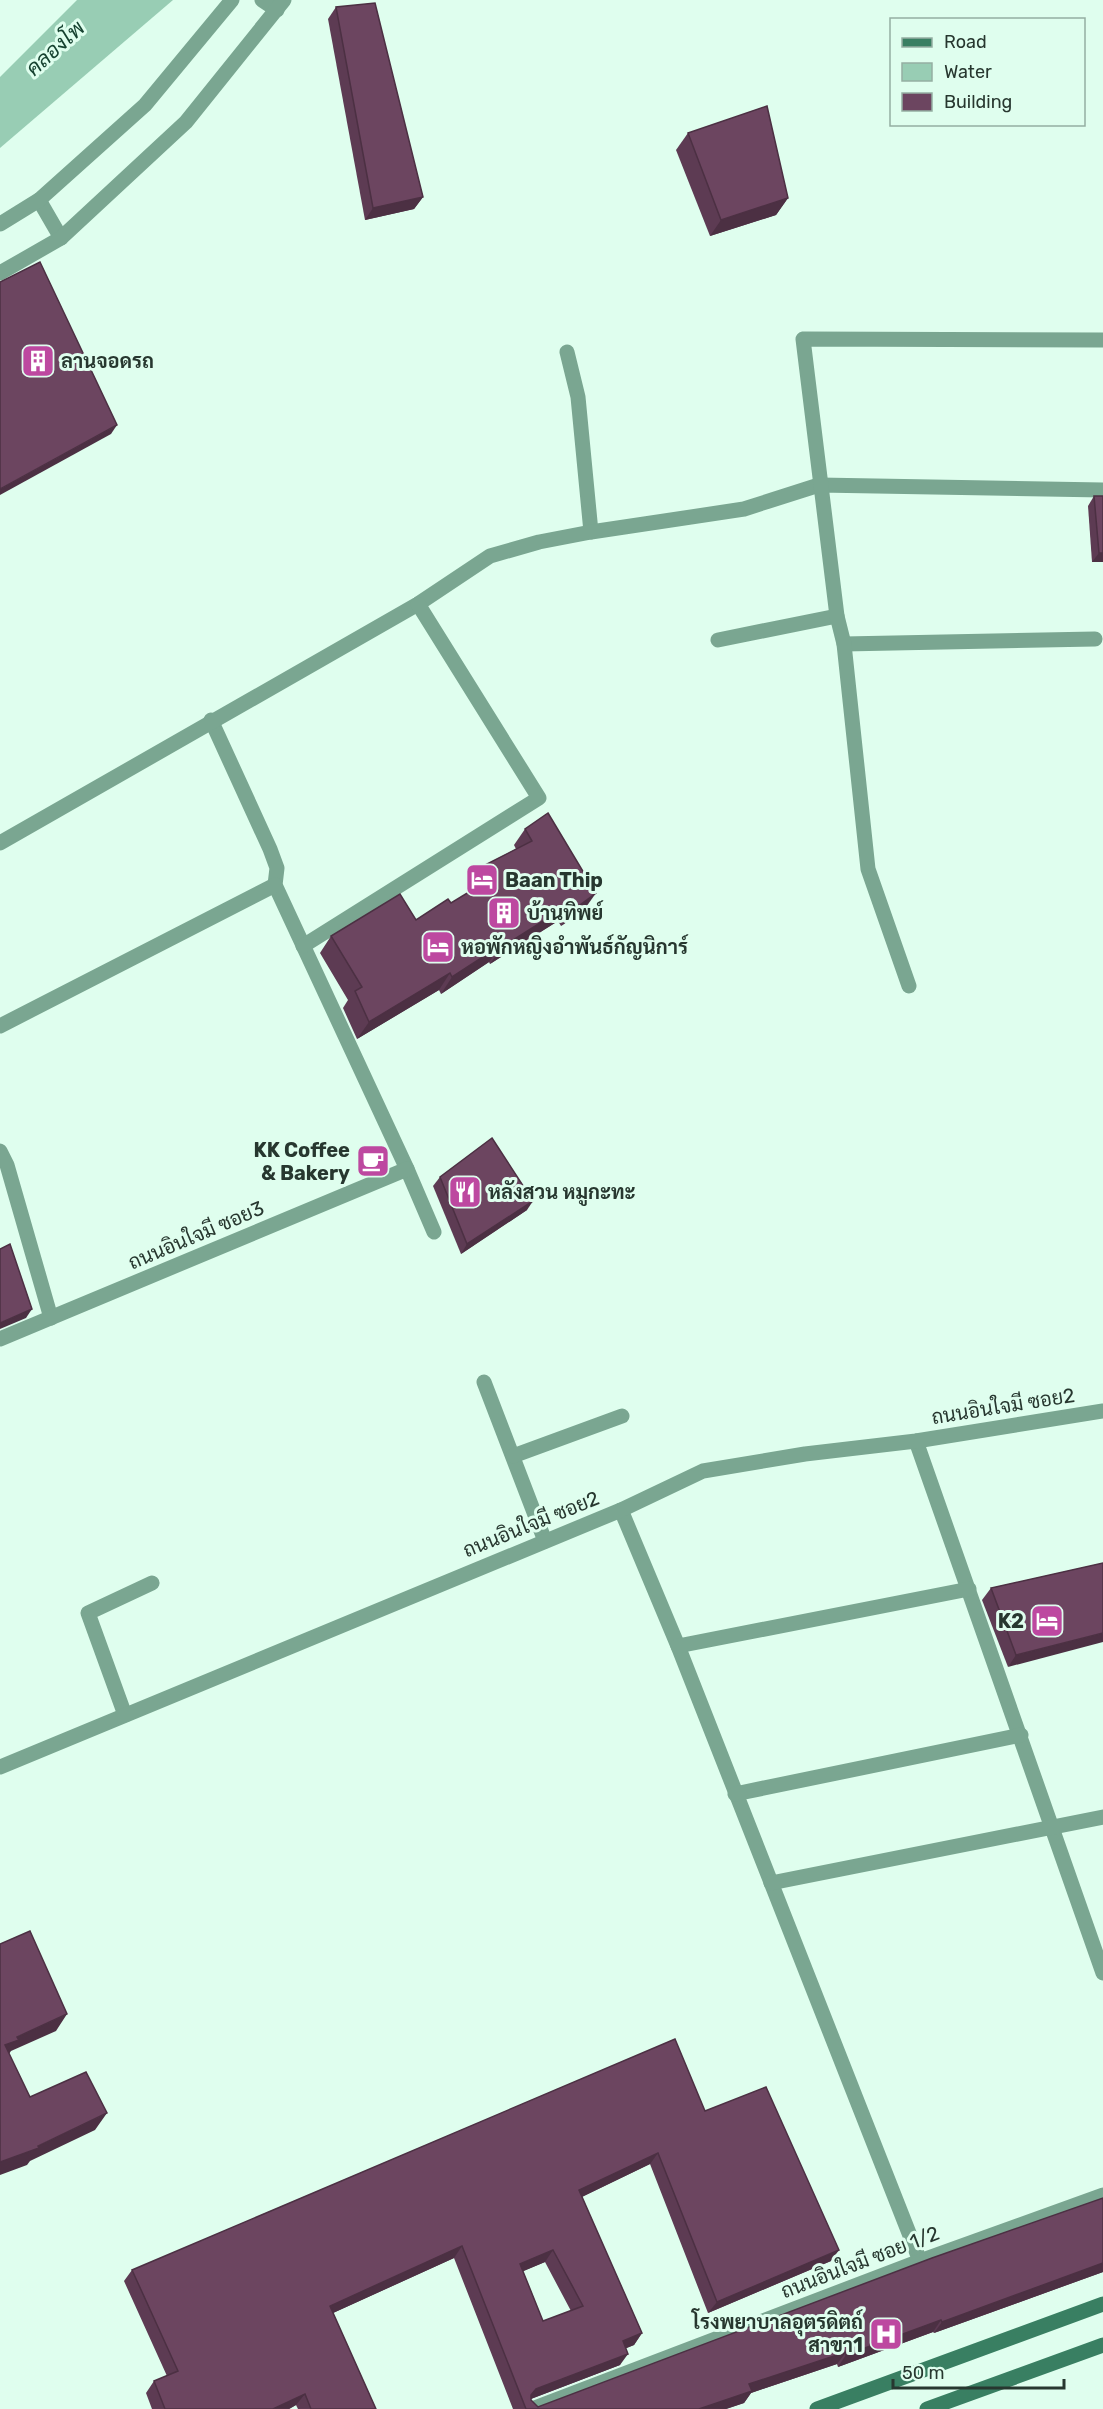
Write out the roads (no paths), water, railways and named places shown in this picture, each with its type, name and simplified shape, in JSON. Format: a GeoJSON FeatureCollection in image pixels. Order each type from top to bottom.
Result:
{"type":"FeatureCollection","features":[{"type":"Feature","properties":{"kind":"main road"},"geometry":{"type":"LineString","coordinates":[[817,2409],[1103,2304]]}},
{"type":"Feature","properties":{"kind":"main road"},"geometry":{"type":"LineString","coordinates":[[927,2409],[1103,2345]]}},
{"type":"Feature","properties":{"kind":"street"},"geometry":{"type":"LineString","coordinates":[[0,224],[39,200],[145,105],[232,0]]}},
{"type":"Feature","properties":{"kind":"street"},"geometry":{"type":"LineString","coordinates":[[0,273],[62,238],[186,122],[281,5],[262,0]]}},
{"type":"Feature","properties":{"kind":"street"},"geometry":{"type":"LineString","coordinates":[[39,200],[62,238]]}},
{"type":"Feature","properties":{"kind":"street"},"geometry":{"type":"LineString","coordinates":[[909,986],[868,869],[844,644],[837,616],[802,339],[1103,340]]}},
{"type":"Feature","properties":{"kind":"street"},"geometry":{"type":"LineString","coordinates":[[567,352],[578,397],[591,532]]}},
{"type":"Feature","properties":{"kind":"street"},"geometry":{"type":"LineString","coordinates":[[0,843],[211,720],[418,604],[490,556],[539,542],[591,532],[744,509],[819,485],[1103,490]]}},
{"type":"Feature","properties":{"kind":"street"},"geometry":{"type":"LineString","coordinates":[[303,946],[539,798],[418,604]]}},
{"type":"Feature","properties":{"kind":"street"},"geometry":{"type":"LineString","coordinates":[[718,640],[837,616]]}},
{"type":"Feature","properties":{"kind":"street"},"geometry":{"type":"LineString","coordinates":[[844,644],[1095,639]]}},
{"type":"Feature","properties":{"kind":"street"},"geometry":{"type":"LineString","coordinates":[[211,720],[270,849],[277,868],[275,885],[434,1232]]}},
{"type":"Feature","properties":{"kind":"street"},"geometry":{"type":"LineString","coordinates":[[0,1026],[275,885]]}},
{"type":"Feature","properties":{"kind":"street"},"geometry":{"type":"LineString","coordinates":[[0,1151],[7,1165],[51,1318]]}},
{"type":"Feature","properties":{"kind":"street","name":"ถนนอินใจมี ซอย3"},"geometry":{"type":"LineString","coordinates":[[0,1339],[407,1169]]}},
{"type":"Feature","properties":{"kind":"street"},"geometry":{"type":"LineString","coordinates":[[484,1382],[545,1541]]}},
{"type":"Feature","properties":{"kind":"street","name":"ถนนอินใจมี ซอย2"},"geometry":{"type":"LineString","coordinates":[[0,1767],[621,1510],[703,1472],[805,1454],[916,1441],[1103,1411]]}},
{"type":"Feature","properties":{"kind":"street"},"geometry":{"type":"LineString","coordinates":[[513,1456],[622,1416]]}},
{"type":"Feature","properties":{"kind":"street"},"geometry":{"type":"LineString","coordinates":[[916,1441],[1103,1973]]}},
{"type":"Feature","properties":{"kind":"street"},"geometry":{"type":"LineString","coordinates":[[621,1510],[678,1646],[920,2261]]}},
{"type":"Feature","properties":{"kind":"street"},"geometry":{"type":"LineString","coordinates":[[125,1715],[88,1613],[152,1583]]}},
{"type":"Feature","properties":{"kind":"street"},"geometry":{"type":"LineString","coordinates":[[678,1646],[969,1589]]}},
{"type":"Feature","properties":{"kind":"street"},"geometry":{"type":"LineString","coordinates":[[735,1794],[1021,1735]]}},
{"type":"Feature","properties":{"kind":"street"},"geometry":{"type":"LineString","coordinates":[[771,1883],[1103,1817]]}},
{"type":"Feature","properties":{"kind":"street","name":"ถนนอินใจมี ซอย 1/2"},"geometry":{"type":"LineString","coordinates":[[532,2409],[920,2261],[1103,2195]]}},
{"type":"Feature","properties":{"kind":"water","name":"คลองโพ"},"geometry":{"type":"Polygon","coordinates":[[[77,0],[173,0],[0,148],[0,77],[77,0]]]}},
{"type":"Feature","properties":{"kind":"place","name":"ลานจอดรถ"},"geometry":{"type":"Point","coordinates":[38,361]}},
{"type":"Feature","properties":{"kind":"place","name":"Baan Thip"},"geometry":{"type":"Point","coordinates":[482,880]}},
{"type":"Feature","properties":{"kind":"place","name":"บ้านทิพย์"},"geometry":{"type":"Point","coordinates":[504,913]}},
{"type":"Feature","properties":{"kind":"place","name":"หอพักหญิงอำพันธ์กัญนิการ์"},"geometry":{"type":"Point","coordinates":[438,947]}},
{"type":"Feature","properties":{"kind":"place","name":"KK Coffee & Bakery"},"geometry":{"type":"Point","coordinates":[373,1161]}},
{"type":"Feature","properties":{"kind":"place","name":"หลังสวน หมูกะทะ"},"geometry":{"type":"Point","coordinates":[465,1192]}},
{"type":"Feature","properties":{"kind":"place","name":"K2"},"geometry":{"type":"Point","coordinates":[1047,1621]}},
{"type":"Feature","properties":{"kind":"place","name":"โรงพยาบาลอุตรดิตถ์ สาขา1"},"geometry":{"type":"Point","coordinates":[886,2334]}}]}
